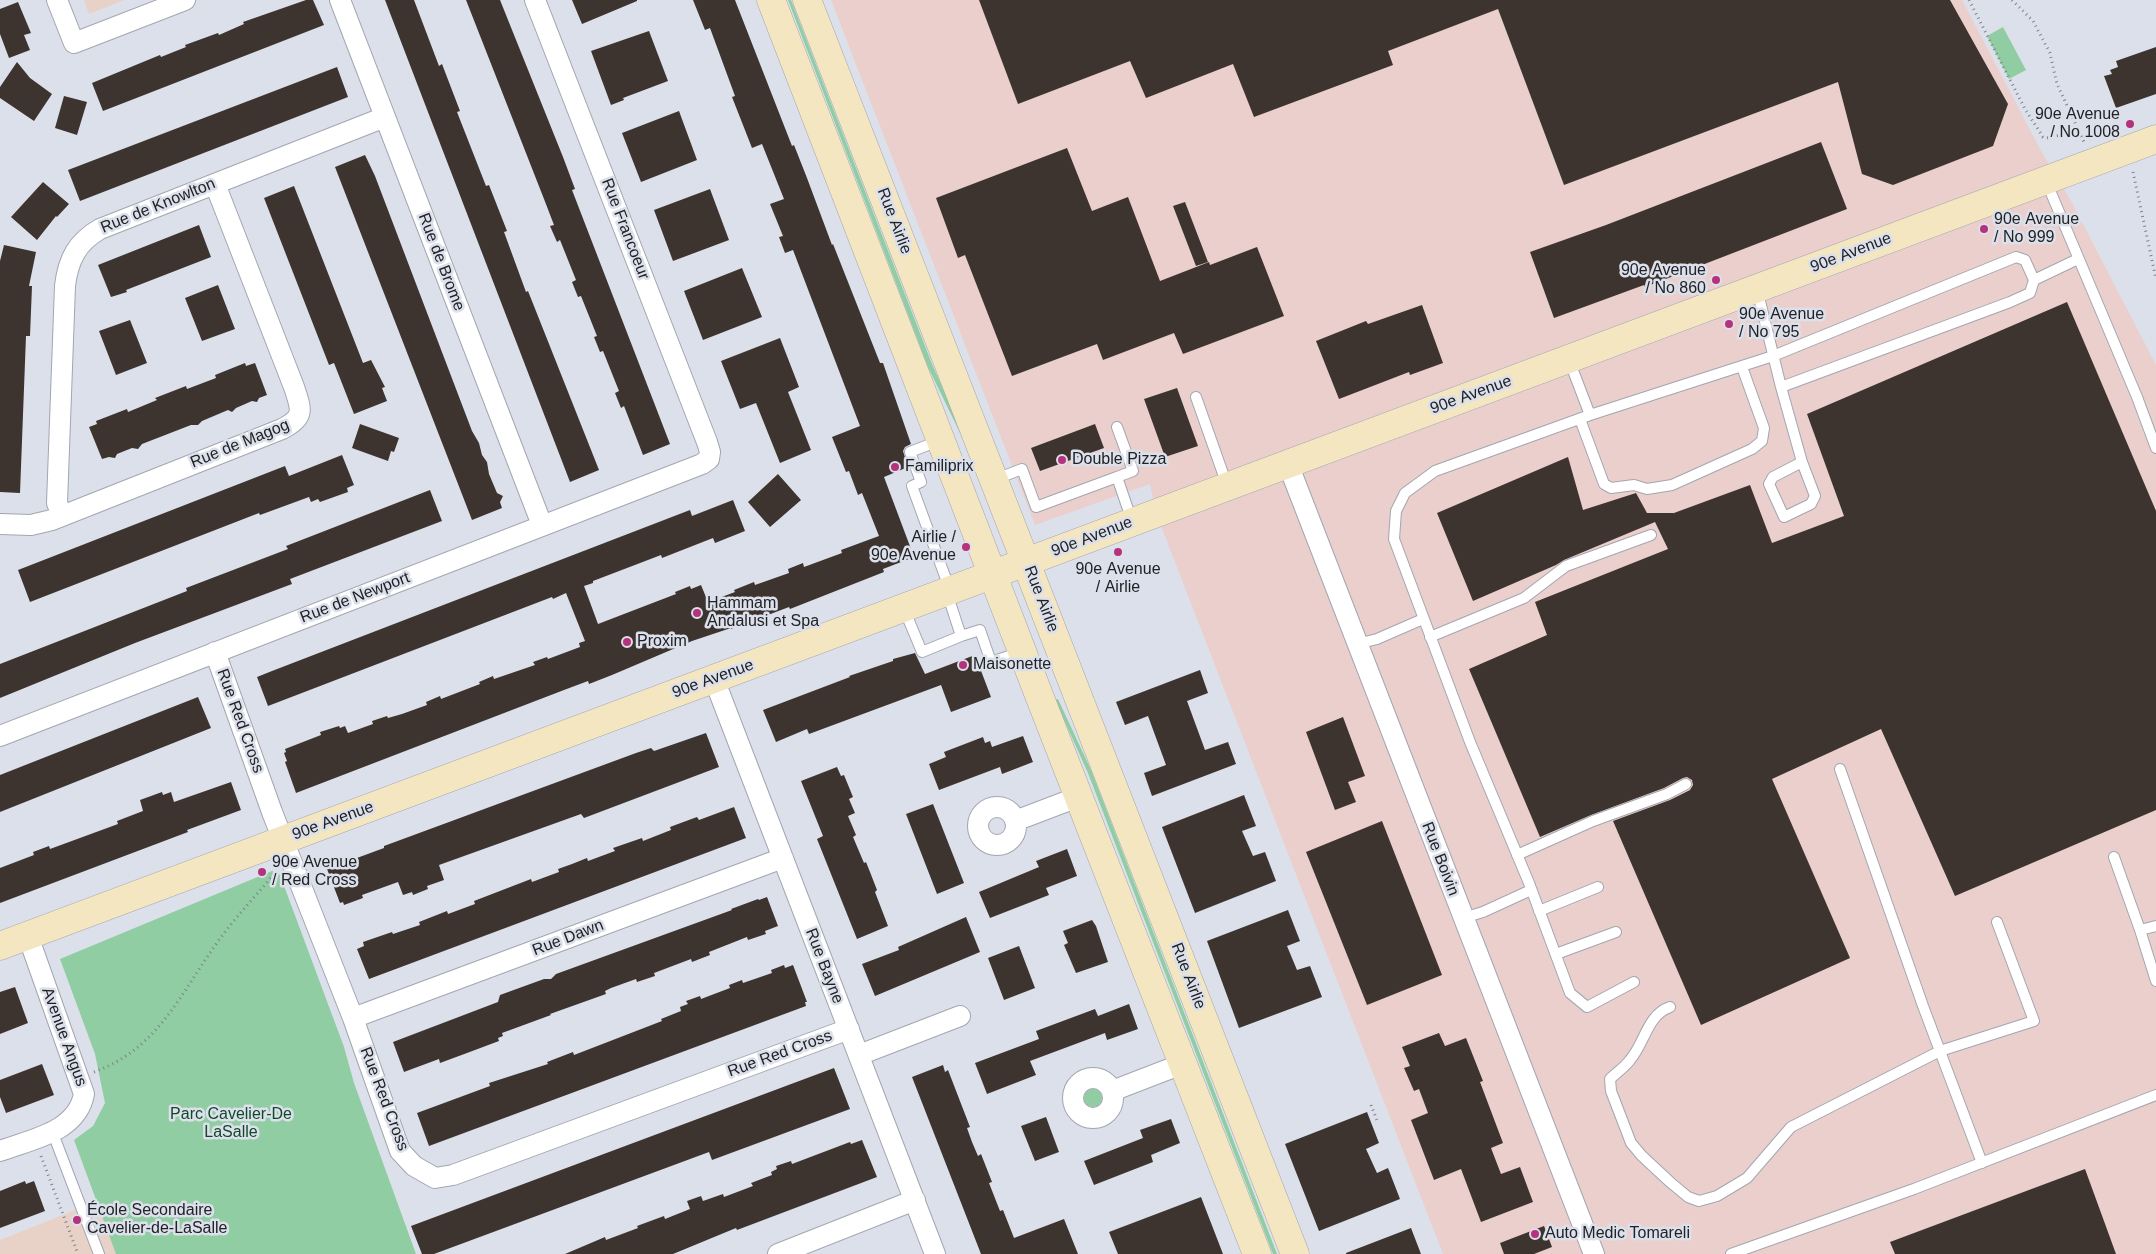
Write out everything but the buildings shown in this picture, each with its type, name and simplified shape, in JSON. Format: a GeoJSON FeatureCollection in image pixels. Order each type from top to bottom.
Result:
{"type":"FeatureCollection","features":[{"type":"Feature","properties":{"kind":"main road"},"geometry":{"type":"LineString","coordinates":[[771,0],[1078,797],[1257,1254]]}},
{"type":"Feature","properties":{"kind":"main road","name":"Rue Airlie"},"geometry":{"type":"LineString","coordinates":[[808,0],[1295,1254]]}},
{"type":"Feature","properties":{"kind":"main road","name":"90e Avenue"},"geometry":{"type":"LineString","coordinates":[[0,946],[2156,139]]}},
{"type":"Feature","properties":{"kind":"street"},"geometry":{"type":"LineString","coordinates":[[57,0],[74,43],[185,0]]}},
{"type":"Feature","properties":{"kind":"street","name":"Rue de Brome"},"geometry":{"type":"LineString","coordinates":[[340,0],[542,525]]}},
{"type":"Feature","properties":{"kind":"street","name":"Rue Francoeur"},"geometry":{"type":"LineString","coordinates":[[536,0],[707,442],[710,452],[709,459]]}},
{"type":"Feature","properties":{"kind":"street","name":"Rue de Knowlton"},"geometry":{"type":"LineString","coordinates":[[62,516],[57,503],[65,286],[71,259],[82,241],[100,228],[385,117]]}},
{"type":"Feature","properties":{"kind":"street","name":"Rue de Magog"},"geometry":{"type":"LineString","coordinates":[[0,524],[31,525],[62,516],[282,429],[297,421],[300,415],[300,408],[294,387],[215,184]]}},
{"type":"Feature","properties":{"kind":"street","name":"Rue de Newport"},"geometry":{"type":"LineString","coordinates":[[0,736],[702,464],[709,459]]}},
{"type":"Feature","properties":{"kind":"street","name":"Rue Boivin"},"geometry":{"type":"LineString","coordinates":[[1288,464],[1594,1254]]}},
{"type":"Feature","properties":{"kind":"street","name":"Rue Red Cross"},"geometry":{"type":"LineString","coordinates":[[215,652],[284,839],[354,1018],[400,1151],[414,1166],[435,1178],[453,1175],[849,1030]]}},
{"type":"Feature","properties":{"kind":"street","name":"Rue Bayne"},"geometry":{"type":"LineString","coordinates":[[714,679],[936,1254]]}},
{"type":"Feature","properties":{"kind":"street"},"geometry":{"type":"LineString","coordinates":[[1015,821],[1078,797]]}},
{"type":"Feature","properties":{"kind":"street","name":"Rue Dawn"},"geometry":{"type":"LineString","coordinates":[[354,1018],[783,858]]}},
{"type":"Feature","properties":{"kind":"street","name":"Avenue Angus"},"geometry":{"type":"LineString","coordinates":[[0,1151],[52,1131],[72,1119],[82,1105],[84,1094],[28,936]]}},
{"type":"Feature","properties":{"kind":"street"},"geometry":{"type":"LineString","coordinates":[[859,1055],[960,1016]]}},
{"type":"Feature","properties":{"kind":"street"},"geometry":{"type":"LineString","coordinates":[[1112,1091],[1182,1064]]}},
{"type":"Feature","properties":{"kind":"street"},"geometry":{"type":"LineString","coordinates":[[778,1254],[915,1200]]}},
{"type":"Feature","properties":{"kind":"lane"},"geometry":{"type":"LineString","coordinates":[[2046,180],[2137,397],[2156,448]]}},
{"type":"Feature","properties":{"kind":"lane"},"geometry":{"type":"LineString","coordinates":[[1634,982],[1587,1007],[1570,993],[1532,890],[1470,742],[1394,539],[1396,511],[1405,493],[1435,471],[1585,417],[1773,356],[2016,257],[2025,260],[2034,280],[2030,292],[2010,302],[1780,387]]}},
{"type":"Feature","properties":{"kind":"lane"},"geometry":{"type":"LineString","coordinates":[[2034,280],[2078,259]]}},
{"type":"Feature","properties":{"kind":"lane"},"geometry":{"type":"LineString","coordinates":[[1757,288],[1780,387],[1802,462],[1815,496],[1811,504],[1784,517],[1769,484],[1773,477],[1802,462]]}},
{"type":"Feature","properties":{"kind":"lane"},"geometry":{"type":"LineString","coordinates":[[1569,359],[1604,484],[1611,488],[1634,485],[1647,489],[1672,485],[1752,449],[1762,441],[1764,428],[1742,366]]}},
{"type":"Feature","properties":{"kind":"lane"},"geometry":{"type":"LineString","coordinates":[[1196,397],[1227,486]]}},
{"type":"Feature","properties":{"kind":"lane"},"geometry":{"type":"LineString","coordinates":[[995,479],[1022,469],[1036,507],[1133,471],[1117,427]]}},
{"type":"Feature","properties":{"kind":"lane"},"geometry":{"type":"LineString","coordinates":[[941,440],[910,452],[921,482],[912,486],[948,591],[961,636]]}},
{"type":"Feature","properties":{"kind":"lane"},"geometry":{"type":"LineString","coordinates":[[1117,477],[1133,522]]}},
{"type":"Feature","properties":{"kind":"lane"},"geometry":{"type":"LineString","coordinates":[[1430,637],[1524,598],[1566,566],[1652,535]]}},
{"type":"Feature","properties":{"kind":"lane"},"geometry":{"type":"LineString","coordinates":[[904,608],[922,652],[980,630],[991,662],[1022,652]]}},
{"type":"Feature","properties":{"kind":"lane"},"geometry":{"type":"LineString","coordinates":[[1357,644],[1377,639],[1423,619]]}},
{"type":"Feature","properties":{"kind":"lane"},"geometry":{"type":"LineString","coordinates":[[1840,769],[1940,1051],[1982,1163]]}},
{"type":"Feature","properties":{"kind":"lane"},"geometry":{"type":"LineString","coordinates":[[1517,855],[1593,821],[1667,794],[1686,784]]}},
{"type":"Feature","properties":{"kind":"lane"},"geometry":{"type":"LineString","coordinates":[[2114,857],[2156,981]]}},
{"type":"Feature","properties":{"kind":"lane"},"geometry":{"type":"LineString","coordinates":[[1539,910],[1598,886]]}},
{"type":"Feature","properties":{"kind":"lane"},"geometry":{"type":"LineString","coordinates":[[1463,918],[1483,912],[1532,890]]}},
{"type":"Feature","properties":{"kind":"lane"},"geometry":{"type":"LineString","coordinates":[[1670,1007],[1661,1010],[1650,1024],[1631,1060],[1610,1079],[1611,1091],[1631,1143],[1670,1182],[1688,1197],[1699,1201],[1718,1196],[1747,1178],[1791,1127],[1940,1051],[2034,1021],[1997,922]]}},
{"type":"Feature","properties":{"kind":"lane"},"geometry":{"type":"LineString","coordinates":[[2140,930],[2156,926]]}},
{"type":"Feature","properties":{"kind":"lane"},"geometry":{"type":"LineString","coordinates":[[1556,954],[1616,932]]}},
{"type":"Feature","properties":{"kind":"lane"},"geometry":{"type":"LineString","coordinates":[[1731,1254],[1905,1192],[2156,1095]]}},
{"type":"Feature","properties":{"kind":"lane"},"geometry":{"type":"LineString","coordinates":[[52,1131],[99,1254]]}},
{"type":"Feature","properties":{"kind":"path"},"geometry":{"type":"LineString","coordinates":[[1969,0],[2025,109],[2043,137],[2047,138],[2079,131]]}},
{"type":"Feature","properties":{"kind":"path"},"geometry":{"type":"LineString","coordinates":[[2012,0],[2033,21],[2050,53],[2057,84],[2084,142]]}},
{"type":"Feature","properties":{"kind":"path"},"geometry":{"type":"LineString","coordinates":[[2133,172],[2156,279]]}},
{"type":"Feature","properties":{"kind":"path"},"geometry":{"type":"LineString","coordinates":[[95,1072],[132,1053],[156,1032],[223,936],[278,869]]}},
{"type":"Feature","properties":{"kind":"path"},"geometry":{"type":"LineString","coordinates":[[1371,1105],[1378,1123]]}},
{"type":"Feature","properties":{"kind":"path"},"geometry":{"type":"LineString","coordinates":[[40,1153],[78,1254]]}},
{"type":"Feature","properties":{"kind":"shaded area"},"geometry":{"type":"Polygon","coordinates":[[[84,0],[124,0],[89,14],[84,0]]]}},
{"type":"Feature","properties":{"kind":"shaded area"},"geometry":{"type":"Polygon","coordinates":[[[831,0],[1962,0],[2040,149],[2071,201],[2156,365],[2156,1254],[1443,1254],[1156,513],[1150,484],[1035,525],[831,0]]]}},
{"type":"Feature","properties":{"kind":"shaded area","name":"École Secondaire Cavelier-de-LaSalle"},"geometry":{"type":"Polygon","coordinates":[[[98,1201],[118,1254],[0,1254],[0,1240],[98,1201]]]}},
{"type":"Feature","properties":{"kind":"green space"},"geometry":{"type":"Polygon","coordinates":[[[788,0],[791,0],[932,364],[964,436],[962,437],[928,367],[788,0]]]}},
{"type":"Feature","properties":{"kind":"green space"},"geometry":{"type":"Polygon","coordinates":[[[2003,27],[2026,70],[2009,79],[1987,36],[2003,27]]]}},
{"type":"Feature","properties":{"kind":"green space"},"geometry":{"type":"Polygon","coordinates":[[[1058,699],[1091,770],[1277,1254],[1273,1254],[1088,773],[1055,700],[1058,699]]]}},
{"type":"Feature","properties":{"kind":"green space","name":"Parc Cavelier-De LaSalle"},"geometry":{"type":"Polygon","coordinates":[[[272,871],[278,872],[280,875],[344,1047],[354,1083],[416,1254],[116,1254],[74,1140],[93,1126],[105,1103],[95,1054],[60,959],[272,871]]]}},
{"type":"Feature","properties":{"kind":"green space"},"geometry":{"type":"Polygon","coordinates":[[[1093,1089],[1099,1092],[1102,1098],[1099,1104],[1093,1107],[1087,1104],[1084,1098],[1087,1092],[1093,1089]]]}},
{"type":"Feature","properties":{"kind":"place","name":"90e Avenue / No 1008"},"geometry":{"type":"Point","coordinates":[2130,124]}},
{"type":"Feature","properties":{"kind":"place","name":"90e Avenue / No 999"},"geometry":{"type":"Point","coordinates":[1984,229]}},
{"type":"Feature","properties":{"kind":"place","name":"90e Avenue / No 860"},"geometry":{"type":"Point","coordinates":[1716,280]}},
{"type":"Feature","properties":{"kind":"place","name":"90e Avenue / No 795"},"geometry":{"type":"Point","coordinates":[1729,324]}},
{"type":"Feature","properties":{"kind":"place","name":"Double Pizza"},"geometry":{"type":"Point","coordinates":[1062,460]}},
{"type":"Feature","properties":{"kind":"place","name":"Familiprix"},"geometry":{"type":"Point","coordinates":[895,467]}},
{"type":"Feature","properties":{"kind":"place","name":"Airlie / 90e Avenue"},"geometry":{"type":"Point","coordinates":[966,547]}},
{"type":"Feature","properties":{"kind":"place","name":"90e Avenue / Airlie"},"geometry":{"type":"Point","coordinates":[1118,552]}},
{"type":"Feature","properties":{"kind":"place","name":"Hammam Andalusi et Spa"},"geometry":{"type":"Point","coordinates":[697,613]}},
{"type":"Feature","properties":{"kind":"place","name":"Proxim"},"geometry":{"type":"Point","coordinates":[627,642]}},
{"type":"Feature","properties":{"kind":"place","name":"Maisonette"},"geometry":{"type":"Point","coordinates":[963,665]}},
{"type":"Feature","properties":{"kind":"place","name":"90e Avenue / Red Cross"},"geometry":{"type":"Point","coordinates":[262,872]}},
{"type":"Feature","properties":{"kind":"place","name":"École Secondaire Cavelier-de-LaSalle"},"geometry":{"type":"Point","coordinates":[77,1220]}},
{"type":"Feature","properties":{"kind":"place","name":"Auto Medic Tomareli"},"geometry":{"type":"Point","coordinates":[1535,1234]}}]}
